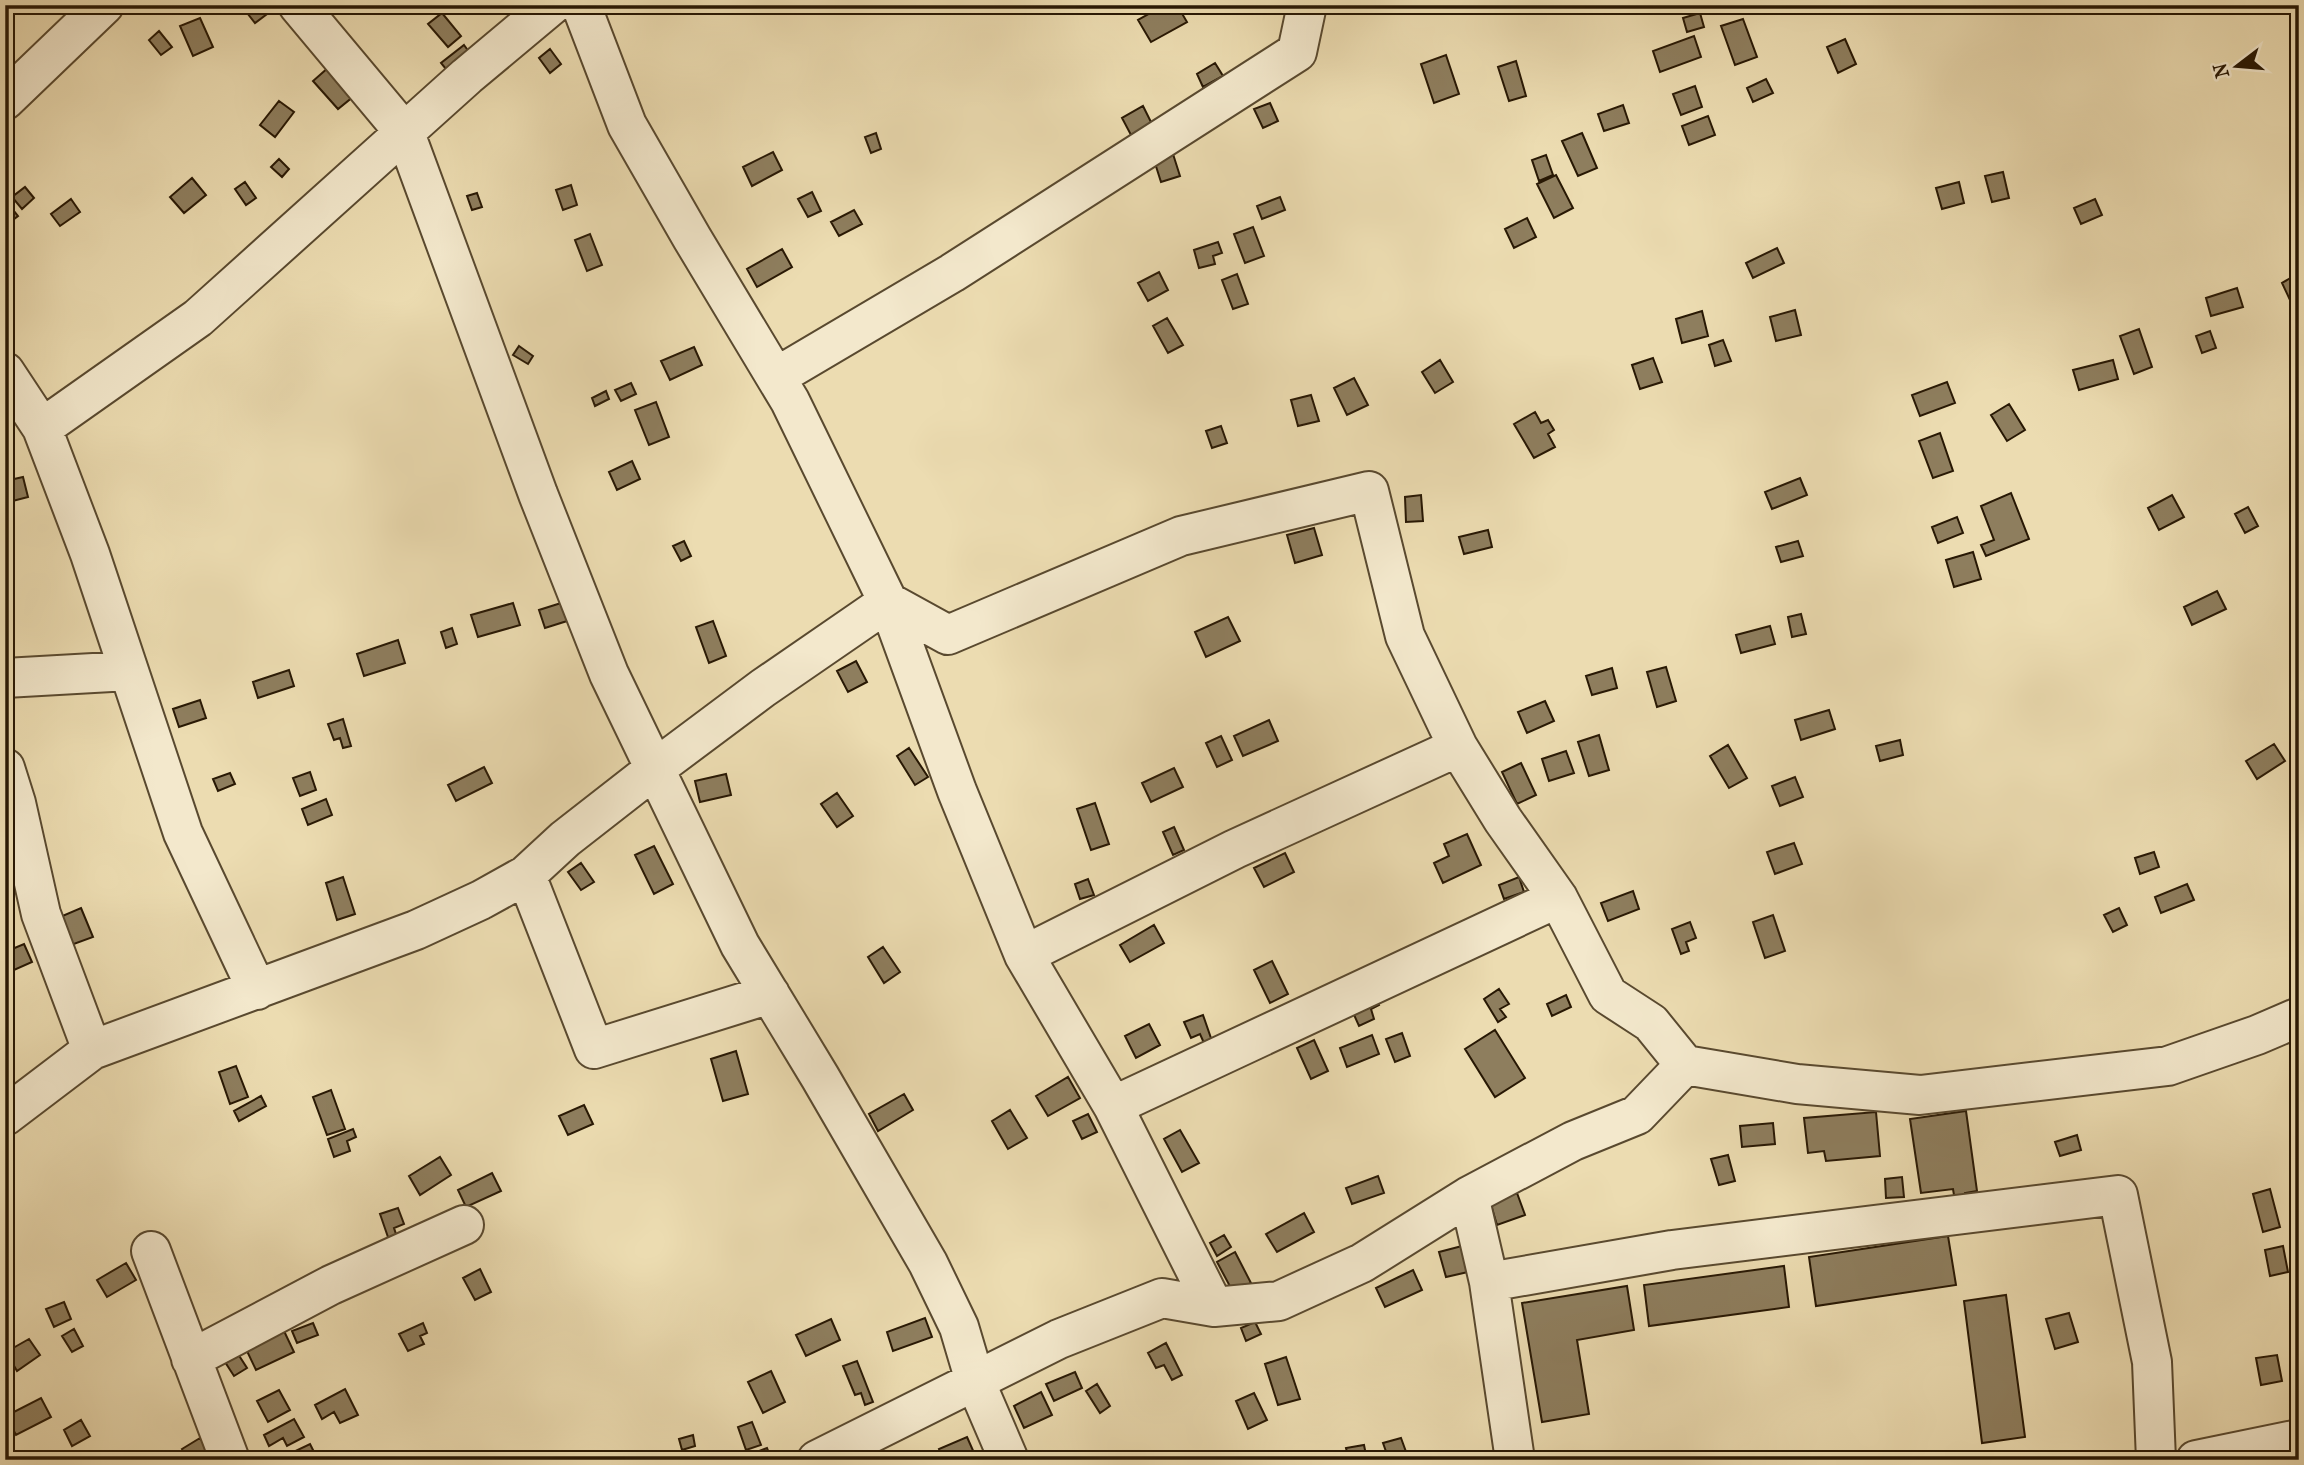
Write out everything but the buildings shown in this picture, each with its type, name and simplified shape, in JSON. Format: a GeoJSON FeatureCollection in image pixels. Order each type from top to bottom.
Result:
{"type":"FeatureCollection","features":[{"type":"Feature","properties":{"kind":"street"},"geometry":{"type":"LineString","coordinates":[[5,100],[104,5]]}},
{"type":"Feature","properties":{"kind":"street"},"geometry":{"type":"LineString","coordinates":[[298,5],[405,133],[538,494],[609,674],[740,946],[928,1263],[959,1327],[975,1381],[1009,1460]]}},
{"type":"Feature","properties":{"kind":"street"},"geometry":{"type":"LineString","coordinates":[[43,428],[198,318],[467,76],[552,5]]}},
{"type":"Feature","properties":{"kind":"street"},"geometry":{"type":"LineString","coordinates":[[580,5],[627,125],[790,401],[888,602],[957,791],[1024,955],[1113,1106],[1214,1307]]}},
{"type":"Feature","properties":{"kind":"street"},"geometry":{"type":"LineString","coordinates":[[776,377],[953,273],[1297,52],[1307,5]]}},
{"type":"Feature","properties":{"kind":"street"},"geometry":{"type":"LineString","coordinates":[[5,372],[43,428],[90,554],[183,833],[257,990]]}},
{"type":"Feature","properties":{"kind":"street"},"geometry":{"type":"LineString","coordinates":[[888,602],[948,635],[1181,536],[1370,491],[1405,636],[1458,747],[1503,820],[1558,898],[1608,995],[1651,1023],[1685,1065],[1797,1084],[1920,1095],[2168,1066],[2257,1035],[2299,1017]]}},
{"type":"Feature","properties":{"kind":"street"},"geometry":{"type":"LineString","coordinates":[[5,1116],[92,1050],[416,930],[526,876],[565,839],[656,768],[763,688],[888,602]]}},
{"type":"Feature","properties":{"kind":"street"},"geometry":{"type":"LineString","coordinates":[[5,678],[129,671]]}},
{"type":"Feature","properties":{"kind":"street"},"geometry":{"type":"LineString","coordinates":[[1024,955],[1235,849],[1458,747]]}},
{"type":"Feature","properties":{"kind":"street"},"geometry":{"type":"LineString","coordinates":[[5,768],[16,803],[41,914],[92,1050]]}},
{"type":"Feature","properties":{"kind":"street"},"geometry":{"type":"LineString","coordinates":[[526,876],[594,1049],[770,994]]}},
{"type":"Feature","properties":{"kind":"street"},"geometry":{"type":"LineString","coordinates":[[1113,1106],[1558,898]]}},
{"type":"Feature","properties":{"kind":"street"},"geometry":{"type":"LineString","coordinates":[[817,1460],[1059,1339],[1162,1297],[1214,1307],[1279,1301],[1362,1263],[1469,1196],[1573,1141],[1637,1115],[1685,1065]]}},
{"type":"Feature","properties":{"kind":"street"},"geometry":{"type":"LineString","coordinates":[[1489,1282],[1672,1250],[2119,1195],[2151,1362],[2156,1460]]}},
{"type":"Feature","properties":{"kind":"street"},"geometry":{"type":"LineString","coordinates":[[1469,1196],[1489,1282],[1515,1460]]}},
{"type":"Feature","properties":{"kind":"street"},"geometry":{"type":"LineString","coordinates":[[191,1359],[331,1285],[464,1224]]}},
{"type":"Feature","properties":{"kind":"street"},"geometry":{"type":"LineString","coordinates":[[151,1251],[230,1460]]}},
{"type":"Feature","properties":{"kind":"street"},"geometry":{"type":"LineString","coordinates":[[2196,1460],[2299,1439]]}}]}
